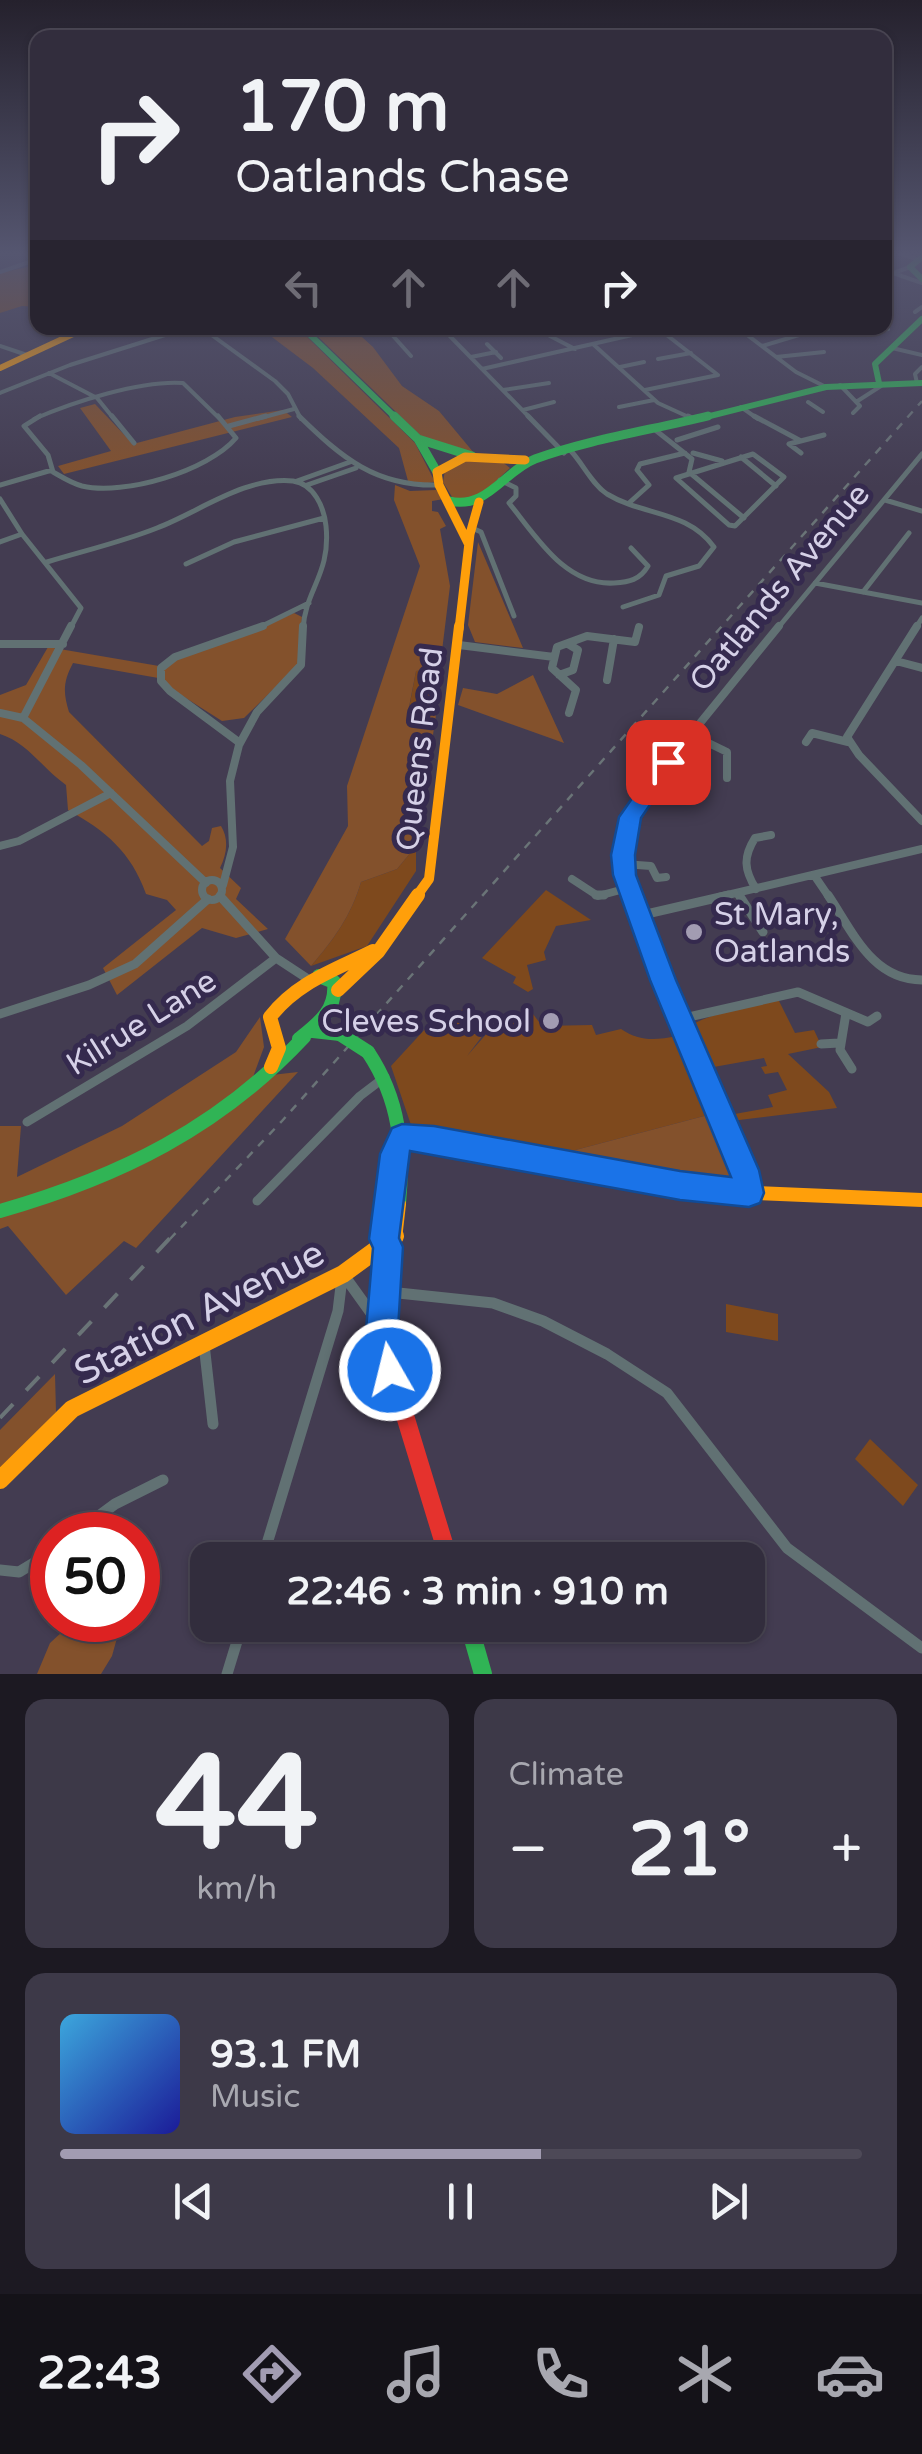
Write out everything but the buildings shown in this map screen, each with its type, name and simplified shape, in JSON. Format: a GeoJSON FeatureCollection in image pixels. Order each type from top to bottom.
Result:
{"type":"FeatureCollection","features":[{"type":"Feature","properties":{"kind":"main road"},"geometry":{"type":"LineString","coordinates":[[876,387],[875,364],[912,334]]}},
{"type":"Feature","properties":{"kind":"main road"},"geometry":{"type":"LineString","coordinates":[[0,368],[66,335]]}},
{"type":"Feature","properties":{"kind":"main road"},"geometry":{"type":"LineString","coordinates":[[310,335],[418,439],[508,464],[742,407],[802,399],[833,386],[920,383]]}},
{"type":"Feature","properties":{"kind":"main road","name":"Queens Road"},"geometry":{"type":"LineString","coordinates":[[338,990],[383,944],[424,890],[432,868],[470,545],[467,528],[418,439]]}},
{"type":"Feature","properties":{"kind":"main road"},"geometry":{"type":"LineString","coordinates":[[438,479],[454,460],[472,456]]}},
{"type":"Feature","properties":{"kind":"main road"},"geometry":{"type":"LineString","coordinates":[[467,528],[480,502],[500,480],[508,464]]}},
{"type":"Feature","properties":{"kind":"main road"},"geometry":{"type":"LineString","coordinates":[[449,501],[464,506],[480,502]]}},
{"type":"Feature","properties":{"kind":"main road","name":"Queens Road"},"geometry":{"type":"LineString","coordinates":[[285,994],[383,944]]}},
{"type":"Feature","properties":{"kind":"main road"},"geometry":{"type":"LineString","coordinates":[[0,1211],[131,1168],[170,1150],[226,1115],[333,1008],[338,990],[330,979],[314,978]]}},
{"type":"Feature","properties":{"kind":"main road"},"geometry":{"type":"LineString","coordinates":[[264,1078],[278,1054],[270,1017],[285,994]]}},
{"type":"Feature","properties":{"kind":"main road"},"geometry":{"type":"LineString","coordinates":[[333,1008],[339,1033]]}},
{"type":"Feature","properties":{"kind":"main road"},"geometry":{"type":"LineString","coordinates":[[277,1037],[296,1040],[308,1034],[339,1033],[368,1052],[385,1077],[401,1113],[405,1146],[395,1240],[388,1247],[382,1330],[390,1370],[443,1542]]}},
{"type":"Feature","properties":{"kind":"main road"},"geometry":{"type":"LineString","coordinates":[[402,1137],[434,1139],[680,1186],[749,1193],[922,1200]]}},
{"type":"Feature","properties":{"kind":"main road","name":"Station Avenue"},"geometry":{"type":"LineString","coordinates":[[0,1480],[72,1409],[343,1274],[388,1247]]}},
{"type":"Feature","properties":{"kind":"main road"},"geometry":{"type":"LineString","coordinates":[[474,1642],[484,1674]]}},
{"type":"Feature","properties":{"kind":"street"},"geometry":{"type":"LineString","coordinates":[[0,393],[49,373],[169,335]]}},
{"type":"Feature","properties":{"kind":"street"},"geometry":{"type":"LineString","coordinates":[[211,335],[275,382],[299,417],[353,465],[408,486],[438,479]]}},
{"type":"Feature","properties":{"kind":"street"},"geometry":{"type":"LineString","coordinates":[[393,335],[412,356]]}},
{"type":"Feature","properties":{"kind":"street"},"geometry":{"type":"LineString","coordinates":[[449,335],[567,452],[588,467],[603,491],[706,535],[714,551],[699,566],[666,576],[658,595],[623,607]]}},
{"type":"Feature","properties":{"kind":"street"},"geometry":{"type":"LineString","coordinates":[[482,369],[633,335]]}},
{"type":"Feature","properties":{"kind":"street"},"geometry":{"type":"LineString","coordinates":[[645,390],[718,375],[670,335]]}},
{"type":"Feature","properties":{"kind":"street"},"geometry":{"type":"LineString","coordinates":[[747,335],[776,357],[856,402],[860,406],[853,413]]}},
{"type":"Feature","properties":{"kind":"street"},"geometry":{"type":"LineString","coordinates":[[762,346],[799,335]]}},
{"type":"Feature","properties":{"kind":"street"},"geometry":{"type":"LineString","coordinates":[[550,336],[576,349]]}},
{"type":"Feature","properties":{"kind":"street"},"geometry":{"type":"LineString","coordinates":[[0,342],[26,355]]}},
{"type":"Feature","properties":{"kind":"street"},"geometry":{"type":"LineString","coordinates":[[470,357],[498,355],[487,344]]}},
{"type":"Feature","properties":{"kind":"street"},"geometry":{"type":"LineString","coordinates":[[594,345],[654,400],[694,419]]}},
{"type":"Feature","properties":{"kind":"street"},"geometry":{"type":"LineString","coordinates":[[892,348],[922,355]]}},
{"type":"Feature","properties":{"kind":"street"},"geometry":{"type":"LineString","coordinates":[[658,359],[691,352]]}},
{"type":"Feature","properties":{"kind":"street"},"geometry":{"type":"LineString","coordinates":[[776,357],[824,352]]}},
{"type":"Feature","properties":{"kind":"street"},"geometry":{"type":"LineString","coordinates":[[620,367],[644,362]]}},
{"type":"Feature","properties":{"kind":"street"},"geometry":{"type":"LineString","coordinates":[[920,383],[915,377],[922,367]]}},
{"type":"Feature","properties":{"kind":"street"},"geometry":{"type":"LineString","coordinates":[[49,373],[97,398],[134,443]]}},
{"type":"Feature","properties":{"kind":"street"},"geometry":{"type":"LineString","coordinates":[[181,382],[229,426],[236,438],[227,451],[209,461],[164,476],[93,488],[73,484],[52,470],[48,455],[24,423],[97,398],[181,382]]}},
{"type":"Feature","properties":{"kind":"street"},"geometry":{"type":"LineString","coordinates":[[503,390],[549,383]]}},
{"type":"Feature","properties":{"kind":"street"},"geometry":{"type":"LineString","coordinates":[[856,402],[876,387]]}},
{"type":"Feature","properties":{"kind":"street"},"geometry":{"type":"LineString","coordinates":[[802,399],[823,412]]}},
{"type":"Feature","properties":{"kind":"street"},"geometry":{"type":"LineString","coordinates":[[619,407],[654,400]]}},
{"type":"Feature","properties":{"kind":"street"},"geometry":{"type":"LineString","coordinates":[[523,410],[554,402]]}},
{"type":"Feature","properties":{"kind":"street"},"geometry":{"type":"LineString","coordinates":[[742,407],[768,427],[801,441]]}},
{"type":"Feature","properties":{"kind":"street"},"geometry":{"type":"LineString","coordinates":[[229,426],[294,409]]}},
{"type":"Feature","properties":{"kind":"street"},"geometry":{"type":"LineString","coordinates":[[777,428],[778,418]]}},
{"type":"Feature","properties":{"kind":"street"},"geometry":{"type":"LineString","coordinates":[[676,440],[717,426]]}},
{"type":"Feature","properties":{"kind":"street"},"geometry":{"type":"LineString","coordinates":[[657,429],[676,440],[694,460],[689,472]]}},
{"type":"Feature","properties":{"kind":"street"},"geometry":{"type":"LineString","coordinates":[[657,429],[688,452],[726,462]]}},
{"type":"Feature","properties":{"kind":"street"},"geometry":{"type":"LineString","coordinates":[[801,453],[789,444],[824,436]]}},
{"type":"Feature","properties":{"kind":"street"},"geometry":{"type":"LineString","coordinates":[[629,503],[649,485],[637,470],[640,464],[688,452]]}},
{"type":"Feature","properties":{"kind":"street","name":"Oatlands Avenue"},"geometry":{"type":"LineString","coordinates":[[749,1193],[744,1170],[628,888],[625,842],[635,806],[690,734],[922,454]]}},
{"type":"Feature","properties":{"kind":"street"},"geometry":{"type":"LineString","coordinates":[[759,455],[784,476],[735,526],[729,525],[676,478],[726,462],[759,455]]}},
{"type":"Feature","properties":{"kind":"street"},"geometry":{"type":"LineString","coordinates":[[740,458],[776,486]]}},
{"type":"Feature","properties":{"kind":"street"},"geometry":{"type":"LineString","coordinates":[[47,562],[164,526],[254,484],[298,481],[353,465]]}},
{"type":"Feature","properties":{"kind":"street"},"geometry":{"type":"LineString","coordinates":[[306,485],[353,465]]}},
{"type":"Feature","properties":{"kind":"street"},"geometry":{"type":"LineString","coordinates":[[913,465],[922,469]]}},
{"type":"Feature","properties":{"kind":"street"},"geometry":{"type":"LineString","coordinates":[[0,486],[52,470]]}},
{"type":"Feature","properties":{"kind":"street"},"geometry":{"type":"LineString","coordinates":[[689,472],[744,518]]}},
{"type":"Feature","properties":{"kind":"street"},"geometry":{"type":"LineString","coordinates":[[500,480],[516,488],[516,496],[509,503],[575,576],[609,585],[636,579],[648,566],[631,548]]}},
{"type":"Feature","properties":{"kind":"street"},"geometry":{"type":"LineString","coordinates":[[220,896],[233,848],[230,781],[240,743],[257,712],[301,665],[302,624],[326,562],[320,498],[298,481]]}},
{"type":"Feature","properties":{"kind":"street"},"geometry":{"type":"LineString","coordinates":[[0,499],[22,534],[81,608],[23,718]]}},
{"type":"Feature","properties":{"kind":"street"},"geometry":{"type":"LineString","coordinates":[[884,500],[922,511]]}},
{"type":"Feature","properties":{"kind":"street"},"geometry":{"type":"LineString","coordinates":[[186,564],[234,542],[324,518]]}},
{"type":"Feature","properties":{"kind":"street"},"geometry":{"type":"LineString","coordinates":[[467,528],[481,532],[514,616]]}},
{"type":"Feature","properties":{"kind":"street"},"geometry":{"type":"LineString","coordinates":[[863,592],[908,532]]}},
{"type":"Feature","properties":{"kind":"street"},"geometry":{"type":"LineString","coordinates":[[0,542],[22,534]]}},
{"type":"Feature","properties":{"kind":"street"},"geometry":{"type":"LineString","coordinates":[[816,583],[922,603]]}},
{"type":"Feature","properties":{"kind":"street"},"geometry":{"type":"LineString","coordinates":[[240,743],[170,691],[160,681],[161,668],[175,658],[285,618],[309,604]]}},
{"type":"Feature","properties":{"kind":"street"},"geometry":{"type":"LineString","coordinates":[[848,742],[849,730],[922,618]]}},
{"type":"Feature","properties":{"kind":"street"},"geometry":{"type":"LineString","coordinates":[[569,712],[576,690],[552,668],[557,647],[584,636],[635,642],[639,627]]}},
{"type":"Feature","properties":{"kind":"street"},"geometry":{"type":"LineString","coordinates":[[607,680],[614,639]]}},
{"type":"Feature","properties":{"kind":"street"},"geometry":{"type":"LineString","coordinates":[[0,644],[63,644]]}},
{"type":"Feature","properties":{"kind":"street"},"geometry":{"type":"LineString","coordinates":[[560,675],[573,670],[578,650],[568,644]]}},
{"type":"Feature","properties":{"kind":"street"},"geometry":{"type":"LineString","coordinates":[[459,645],[554,657]]}},
{"type":"Feature","properties":{"kind":"street"},"geometry":{"type":"LineString","coordinates":[[896,661],[922,668]]}},
{"type":"Feature","properties":{"kind":"street"},"geometry":{"type":"LineString","coordinates":[[0,713],[23,718],[111,793],[206,883],[223,885]]}},
{"type":"Feature","properties":{"kind":"street"},"geometry":{"type":"LineString","coordinates":[[806,742],[812,733],[848,742],[911,802],[922,821]]}},
{"type":"Feature","properties":{"kind":"street"},"geometry":{"type":"LineString","coordinates":[[690,734],[728,753],[727,778]]}},
{"type":"Feature","properties":{"kind":"street"},"geometry":{"type":"LineString","coordinates":[[0,846],[20,841],[111,793]]}},
{"type":"Feature","properties":{"kind":"street"},"geometry":{"type":"LineString","coordinates":[[756,890],[743,864],[744,856],[756,838],[771,835]]}},
{"type":"Feature","properties":{"kind":"street"},"geometry":{"type":"LineString","coordinates":[[638,916],[922,849]]}},
{"type":"Feature","properties":{"kind":"street"},"geometry":{"type":"LineString","coordinates":[[624,864],[651,866],[657,878],[666,876]]}},
{"type":"Feature","properties":{"kind":"street"},"geometry":{"type":"LineString","coordinates":[[814,875],[877,966],[900,980],[922,980]]}},
{"type":"Feature","properties":{"kind":"street"},"geometry":{"type":"LineString","coordinates":[[572,880],[598,896],[628,888]]}},
{"type":"Feature","properties":{"kind":"street"},"geometry":{"type":"LineString","coordinates":[[206,883],[200,893],[208,900]]}},
{"type":"Feature","properties":{"kind":"street"},"geometry":{"type":"LineString","coordinates":[[739,894],[763,932]]}},
{"type":"Feature","properties":{"kind":"street"},"geometry":{"type":"LineString","coordinates":[[0,1014],[88,986],[135,964],[208,900],[220,896]]}},
{"type":"Feature","properties":{"kind":"street"},"geometry":{"type":"LineString","coordinates":[[220,896],[276,958],[314,978]]}},
{"type":"Feature","properties":{"kind":"street","name":"Kilrue Lane"},"geometry":{"type":"LineString","coordinates":[[27,1122],[145,1054],[242,988],[276,958]]}},
{"type":"Feature","properties":{"kind":"street"},"geometry":{"type":"LineString","coordinates":[[285,994],[289,986],[287,967]]}},
{"type":"Feature","properties":{"kind":"street"},"geometry":{"type":"LineString","coordinates":[[680,1019],[798,992],[868,1022],[878,1016]]}},
{"type":"Feature","properties":{"kind":"street"},"geometry":{"type":"LineString","coordinates":[[846,1013],[839,1043],[841,1055],[852,1069]]}},
{"type":"Feature","properties":{"kind":"street"},"geometry":{"type":"LineString","coordinates":[[821,1044],[839,1043]]}},
{"type":"Feature","properties":{"kind":"street"},"geometry":{"type":"LineString","coordinates":[[257,1201],[360,1096],[385,1077]]}},
{"type":"Feature","properties":{"kind":"street"},"geometry":{"type":"LineString","coordinates":[[343,1274],[382,1330]]}},
{"type":"Feature","properties":{"kind":"street"},"geometry":{"type":"LineString","coordinates":[[267,1542],[338,1311],[343,1274]]}},
{"type":"Feature","properties":{"kind":"street"},"geometry":{"type":"LineString","coordinates":[[386,1292],[494,1303],[543,1321],[607,1354],[667,1393],[786,1548],[922,1648]]}},
{"type":"Feature","properties":{"kind":"street"},"geometry":{"type":"LineString","coordinates":[[204,1340],[213,1424]]}},
{"type":"Feature","properties":{"kind":"street"},"geometry":{"type":"LineString","coordinates":[[103,1512],[163,1480]]}},
{"type":"Feature","properties":{"kind":"street"},"geometry":{"type":"LineString","coordinates":[[0,1570],[19,1572],[30,1565]]}},
{"type":"Feature","properties":{"kind":"street"},"geometry":{"type":"LineString","coordinates":[[227,1674],[237,1642]]}},
{"type":"Feature","properties":{"kind":"shaded area"},"geometry":{"type":"Polygon","coordinates":[[[269,335],[305,335],[415,443],[435,482],[415,485],[408,481],[399,448],[313,368],[269,335]]]}},
{"type":"Feature","properties":{"kind":"shaded area"},"geometry":{"type":"Polygon","coordinates":[[[316,335],[360,335],[402,386],[439,411],[474,453],[423,438],[316,335]]]}},
{"type":"Feature","properties":{"kind":"shaded area"},"geometry":{"type":"Polygon","coordinates":[[[95,404],[133,444],[235,417],[283,410],[292,417],[64,474],[58,466],[111,451],[80,408],[95,404]]]}},
{"type":"Feature","properties":{"kind":"shaded area"},"geometry":{"type":"Polygon","coordinates":[[[468,460],[501,461],[510,468],[475,501],[455,502],[443,482],[445,470],[468,460]]]}},
{"type":"Feature","properties":{"kind":"shaded area"},"geometry":{"type":"Polygon","coordinates":[[[395,485],[410,491],[436,490],[444,499],[432,501],[432,511],[438,512],[446,526],[440,529],[450,586],[440,667],[416,671],[409,707],[436,715],[416,846],[397,869],[361,882],[341,927],[311,966],[285,939],[348,826],[347,786],[420,566],[394,500],[395,485]]]}},
{"type":"Feature","properties":{"kind":"shaded area"},"geometry":{"type":"Polygon","coordinates":[[[478,542],[523,648],[475,642],[468,625],[478,542]]]}},
{"type":"Feature","properties":{"kind":"shaded area"},"geometry":{"type":"Polygon","coordinates":[[[294,613],[302,617],[298,665],[244,718],[222,721],[170,688],[164,679],[73,663],[65,687],[69,712],[202,846],[209,841],[212,828],[221,826],[226,847],[220,868],[241,888],[236,899],[268,929],[236,938],[202,928],[117,995],[103,968],[176,910],[167,900],[146,894],[133,866],[116,844],[68,810],[66,785],[27,750],[0,734],[0,695],[26,685],[48,647],[159,666],[294,613]]]}},
{"type":"Feature","properties":{"kind":"shaded area"},"geometry":{"type":"Polygon","coordinates":[[[440,667],[436,715],[409,708],[416,671],[440,667]]]}},
{"type":"Feature","properties":{"kind":"shaded area"},"geometry":{"type":"Polygon","coordinates":[[[533,675],[564,743],[458,705],[463,688],[497,694],[533,675]]]}},
{"type":"Feature","properties":{"kind":"shaded area"},"geometry":{"type":"Polygon","coordinates":[[[416,846],[416,871],[367,946],[311,966],[341,927],[361,882],[397,869],[416,846]]]}},
{"type":"Feature","properties":{"kind":"shaded area"},"geometry":{"type":"Polygon","coordinates":[[[546,890],[591,920],[556,926],[544,952],[546,960],[527,965],[533,989],[528,992],[513,983],[516,977],[482,958],[546,890]]]}},
{"type":"Feature","properties":{"kind":"shaded area"},"geometry":{"type":"Polygon","coordinates":[[[778,999],[795,1033],[814,1030],[822,1047],[788,1054],[829,1092],[837,1108],[731,1121],[729,1115],[773,1107],[768,1095],[787,1090],[778,1072],[765,1074],[761,1067],[767,1066],[764,1058],[708,1068],[691,1027],[706,1018],[778,999]]]}},
{"type":"Feature","properties":{"kind":"shaded area","name":"Cleves School"},"geometry":{"type":"Polygon","coordinates":[[[466,1005],[493,1022],[467,1056],[495,1024],[522,1018],[527,1021],[533,1014],[542,1026],[592,1025],[596,1035],[621,1029],[648,1039],[677,1036],[708,1115],[549,1157],[419,1129],[411,1125],[391,1066],[426,1028],[439,1037],[466,1005]]]}},
{"type":"Feature","properties":{"kind":"shaded area"},"geometry":{"type":"Polygon","coordinates":[[[260,1017],[264,1047],[253,1077],[298,1072],[136,1248],[124,1241],[66,1295],[8,1226],[0,1229],[0,1126],[21,1126],[17,1177],[122,1126],[236,1052],[260,1017]]]}},
{"type":"Feature","properties":{"kind":"shaded area"},"geometry":{"type":"Polygon","coordinates":[[[708,1115],[740,1182],[738,1187],[549,1157],[708,1115]]]}},
{"type":"Feature","properties":{"kind":"shaded area"},"geometry":{"type":"Polygon","coordinates":[[[726,1304],[778,1314],[778,1341],[726,1332],[726,1304]]]}},
{"type":"Feature","properties":{"kind":"shaded area"},"geometry":{"type":"Polygon","coordinates":[[[55,1374],[56,1412],[0,1468],[0,1430],[55,1374]]]}},
{"type":"Feature","properties":{"kind":"shaded area"},"geometry":{"type":"Polygon","coordinates":[[[870,1439],[918,1485],[903,1506],[855,1459],[870,1439]]]}},
{"type":"Feature","properties":{"kind":"shaded area"},"geometry":{"type":"Polygon","coordinates":[[[116,1642],[101,1674],[37,1674],[50,1643],[116,1642]]]}},
{"type":"Feature","properties":{"kind":"railway"},"geometry":{"type":"LineString","coordinates":[[170,1239],[282,1121],[922,401]]}},
{"type":"Feature","properties":{"kind":"railway"},"geometry":{"type":"LineString","coordinates":[[0,1418],[172,1236]]}},
{"type":"Feature","properties":{"kind":"traffic: fast"},"geometry":{"type":"LineString","coordinates":[[879,383],[875,364],[909,331]]}},
{"type":"Feature","properties":{"kind":"traffic: fast"},"geometry":{"type":"LineString","coordinates":[[310,335],[418,439],[437,472]]}},
{"type":"Feature","properties":{"kind":"traffic: fast"},"geometry":{"type":"LineString","coordinates":[[449,501],[461,504],[482,498],[532,460],[826,387],[922,383]]}},
{"type":"Feature","properties":{"kind":"traffic: fast"},"geometry":{"type":"LineString","coordinates":[[418,439],[472,456]]}},
{"type":"Feature","properties":{"kind":"traffic: fast"},"geometry":{"type":"LineString","coordinates":[[299,1039],[326,1015],[334,1000],[334,982],[319,976]]}},
{"type":"Feature","properties":{"kind":"traffic: fast"},"geometry":{"type":"LineString","coordinates":[[313,1031],[340,1034]]}},
{"type":"Feature","properties":{"kind":"traffic: fast"},"geometry":{"type":"LineString","coordinates":[[340,1034],[368,1052]]}},
{"type":"Feature","properties":{"kind":"traffic: fast"},"geometry":{"type":"LineString","coordinates":[[0,1211],[86,1184],[166,1148],[240,1099],[304,1037]]}},
{"type":"Feature","properties":{"kind":"traffic: fast"},"geometry":{"type":"LineString","coordinates":[[368,1052],[388,1088],[399,1124],[399,1204]]}},
{"type":"Feature","properties":{"kind":"traffic: fast"},"geometry":{"type":"LineString","coordinates":[[474,1642],[483,1674]]}},
{"type":"Feature","properties":{"kind":"traffic: slow"},"geometry":{"type":"LineString","coordinates":[[0,368],[71,335]]}},
{"type":"Feature","properties":{"kind":"traffic: slow"},"geometry":{"type":"LineString","coordinates":[[468,543],[439,485],[437,472],[465,457],[525,460]]}},
{"type":"Feature","properties":{"kind":"traffic: slow"},"geometry":{"type":"LineString","coordinates":[[338,990],[378,952],[429,879],[470,534],[479,502]]}},
{"type":"Feature","properties":{"kind":"traffic: slow"},"geometry":{"type":"LineString","coordinates":[[271,1067],[279,1048],[270,1017],[280,1004],[317,977],[373,951]]}},
{"type":"Feature","properties":{"kind":"traffic: slow"},"geometry":{"type":"LineString","coordinates":[[757,1193],[922,1200]]}},
{"type":"Feature","properties":{"kind":"traffic: slow"},"geometry":{"type":"LineString","coordinates":[[0,1480],[72,1409],[343,1274],[395,1240],[399,1204]]}},
{"type":"Feature","properties":{"kind":"traffic: jam"},"geometry":{"type":"LineString","coordinates":[[402,1137],[434,1139],[727,1192],[757,1193]]}},
{"type":"Feature","properties":{"kind":"traffic: jam"},"geometry":{"type":"LineString","coordinates":[[402,1137],[394,1154],[384,1239],[388,1247],[384,1347],[444,1542]]}},
{"type":"Feature","properties":{"kind":"place","name":"St Mary, Oatlands"},"geometry":{"type":"Point","coordinates":[694,932]}},
{"type":"Feature","properties":{"kind":"place","name":"Cleves School"},"geometry":{"type":"Point","coordinates":[551,1021]}},
{"type":"Feature","properties":{"kind":"route"},"geometry":{"type":"LineString","coordinates":[[390,1370],[382,1330],[388,1247],[384,1239],[394,1154],[402,1137],[434,1139],[680,1186],[749,1193],[744,1170],[663,980],[625,875],[623,855],[630,817],[640,797],[668,762]]}}]}
